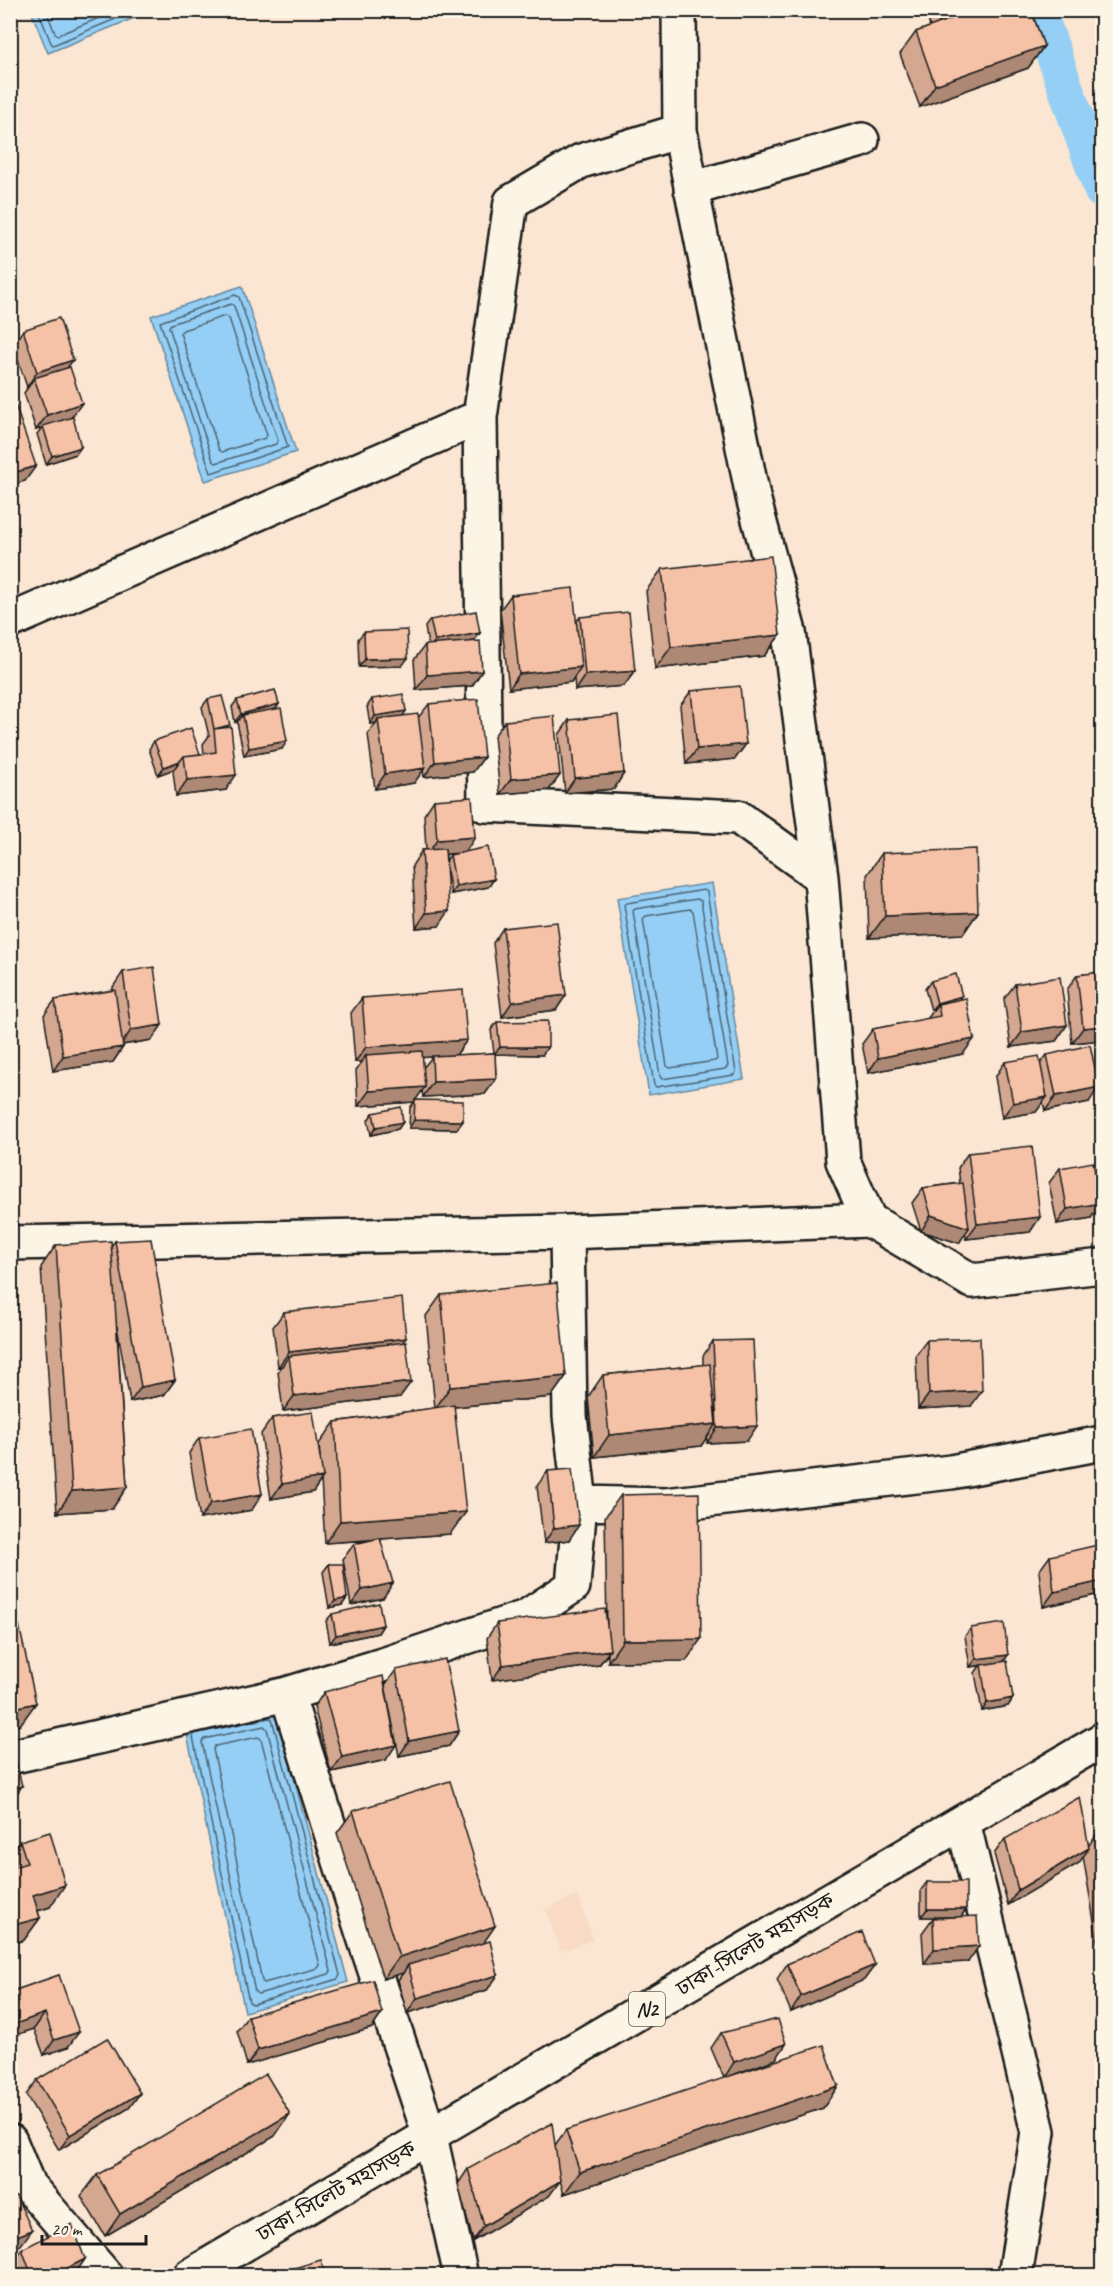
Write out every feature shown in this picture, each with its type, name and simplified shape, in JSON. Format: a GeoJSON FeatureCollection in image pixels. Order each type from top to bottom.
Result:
{"type":"FeatureCollection","features":[{"type":"Feature","properties":{"kind":"main road"},"geometry":{"type":"LineString","coordinates":[[679,10],[680,131],[753,497],[789,632],[821,877],[843,1161],[869,1221]]}},
{"type":"Feature","properties":{"kind":"main road"},"geometry":{"type":"LineString","coordinates":[[680,131],[581,161],[511,202],[480,417],[485,805],[738,817],[821,877]]}},
{"type":"Feature","properties":{"kind":"main road"},"geometry":{"type":"LineString","coordinates":[[691,189],[862,140]]}},
{"type":"Feature","properties":{"kind":"main road"},"geometry":{"type":"LineString","coordinates":[[10,621],[480,417]]}},
{"type":"Feature","properties":{"kind":"main road"},"geometry":{"type":"LineString","coordinates":[[10,1243],[567,1232],[869,1221],[972,1281],[1102,1266]]}},
{"type":"Feature","properties":{"kind":"main road"},"geometry":{"type":"LineString","coordinates":[[10,1757],[287,1694],[386,1664],[526,1617],[573,1586],[580,1503],[570,1416],[567,1232]]}},
{"type":"Feature","properties":{"kind":"main road"},"geometry":{"type":"LineString","coordinates":[[580,1503],[665,1504],[951,1472],[1102,1443]]}},
{"type":"Feature","properties":{"kind":"main road"},"geometry":{"type":"LineString","coordinates":[[287,1694],[430,2136],[461,2276]]}},
{"type":"Feature","properties":{"kind":"main road","name":"ঢাকা-সিলেট মহাসড়ক"},"geometry":{"type":"LineString","coordinates":[[190,2276],[1102,1740]]}},
{"type":"Feature","properties":{"kind":"main road"},"geometry":{"type":"LineString","coordinates":[[963,1822],[1038,2132],[1015,2276]]}},
{"type":"Feature","properties":{"kind":"main road"},"geometry":{"type":"LineString","coordinates":[[10,2141],[28,2185],[106,2276]]}},
{"type":"Feature","properties":{"kind":"shaded area"},"geometry":{"type":"Polygon","coordinates":[[[578,1895],[593,1940],[561,1951],[545,1909],[578,1895]]]}},
{"type":"Feature","properties":{"kind":"water"},"geometry":{"type":"Polygon","coordinates":[[[31,11],[143,11],[144,14],[48,53],[31,11]]]}},
{"type":"Feature","properties":{"kind":"water"},"geometry":{"type":"Polygon","coordinates":[[[242,286],[296,452],[205,481],[151,316],[242,286]]]}},
{"type":"Feature","properties":{"kind":"water"},"geometry":{"type":"Polygon","coordinates":[[[712,883],[744,1079],[649,1095],[617,898],[712,883]]]}},
{"type":"Feature","properties":{"kind":"water"},"geometry":{"type":"Polygon","coordinates":[[[276,1710],[348,1982],[245,2012],[186,1729],[276,1710]]]}},
{"type":"Feature","properties":{"kind":"building"},"geometry":{"type":"Polygon","coordinates":[[[941,10],[964,10],[943,17],[941,10]]]}},
{"type":"Feature","properties":{"kind":"building"},"geometry":{"type":"Polygon","coordinates":[[[975,10],[1031,10],[1044,46],[935,85],[916,32],[975,10]]]}},
{"type":"Feature","properties":{"kind":"building"},"geometry":{"type":"Polygon","coordinates":[[[59,318],[73,360],[37,372],[23,330],[59,318]]]}},
{"type":"Feature","properties":{"kind":"building"},"geometry":{"type":"Polygon","coordinates":[[[70,367],[82,403],[47,415],[34,378],[70,367]]]}},
{"type":"Feature","properties":{"kind":"building"},"geometry":{"type":"Polygon","coordinates":[[[10,390],[36,466],[10,474],[10,390]]]}},
{"type":"Feature","properties":{"kind":"building"},"geometry":{"type":"Polygon","coordinates":[[[73,417],[81,447],[52,456],[43,426],[73,417]]]}},
{"type":"Feature","properties":{"kind":"building"},"geometry":{"type":"Polygon","coordinates":[[[771,556],[780,635],[671,647],[662,569],[771,556]]]}},
{"type":"Feature","properties":{"kind":"building"},"geometry":{"type":"Polygon","coordinates":[[[573,588],[581,667],[519,674],[511,595],[573,588]]]}},
{"type":"Feature","properties":{"kind":"building"},"geometry":{"type":"Polygon","coordinates":[[[476,611],[480,633],[435,641],[430,620],[476,611]]]}},
{"type":"Feature","properties":{"kind":"building"},"geometry":{"type":"Polygon","coordinates":[[[629,612],[635,671],[585,675],[580,617],[629,612]]]}},
{"type":"Feature","properties":{"kind":"building"},"geometry":{"type":"Polygon","coordinates":[[[407,630],[408,658],[365,659],[364,632],[407,630]]]}},
{"type":"Feature","properties":{"kind":"building"},"geometry":{"type":"Polygon","coordinates":[[[480,641],[482,671],[427,675],[425,645],[480,641]]]}},
{"type":"Feature","properties":{"kind":"building"},"geometry":{"type":"Polygon","coordinates":[[[740,686],[746,744],[697,749],[691,691],[740,686]]]}},
{"type":"Feature","properties":{"kind":"building"},"geometry":{"type":"Polygon","coordinates":[[[275,690],[279,704],[241,714],[237,700],[275,690]]]}},
{"type":"Feature","properties":{"kind":"building"},"geometry":{"type":"Polygon","coordinates":[[[403,694],[406,711],[375,716],[372,699],[403,694]]]}},
{"type":"Feature","properties":{"kind":"building"},"geometry":{"type":"Polygon","coordinates":[[[222,696],[230,725],[214,729],[208,699],[222,696]]]}},
{"type":"Feature","properties":{"kind":"building"},"geometry":{"type":"Polygon","coordinates":[[[478,699],[484,757],[435,762],[429,704],[478,699]]]}},
{"type":"Feature","properties":{"kind":"building"},"geometry":{"type":"Polygon","coordinates":[[[281,708],[287,741],[249,748],[243,715],[281,708]]]}},
{"type":"Feature","properties":{"kind":"building"},"geometry":{"type":"Polygon","coordinates":[[[418,714],[425,768],[385,774],[378,719],[418,714]]]}},
{"type":"Feature","properties":{"kind":"building"},"geometry":{"type":"Polygon","coordinates":[[[618,715],[624,773],[575,778],[569,720],[618,715]]]}},
{"type":"Feature","properties":{"kind":"building"},"geometry":{"type":"Polygon","coordinates":[[[554,716],[560,775],[511,779],[505,721],[554,716]]]}},
{"type":"Feature","properties":{"kind":"building"},"geometry":{"type":"Polygon","coordinates":[[[231,727],[236,775],[187,780],[184,756],[216,752],[214,729],[231,727]]]}},
{"type":"Feature","properties":{"kind":"building"},"geometry":{"type":"Polygon","coordinates":[[[191,728],[200,754],[184,756],[180,761],[164,767],[154,741],[191,728]]]}},
{"type":"Feature","properties":{"kind":"building"},"geometry":{"type":"Polygon","coordinates":[[[472,797],[475,837],[437,840],[434,800],[472,797]]]}},
{"type":"Feature","properties":{"kind":"building"},"geometry":{"type":"Polygon","coordinates":[[[488,847],[494,879],[456,886],[450,855],[488,847]]]}},
{"type":"Feature","properties":{"kind":"building"},"geometry":{"type":"Polygon","coordinates":[[[445,849],[449,911],[426,913],[422,850],[445,849]]]}},
{"type":"Feature","properties":{"kind":"building"},"geometry":{"type":"Polygon","coordinates":[[[976,849],[978,912],[885,916],[882,853],[976,849]]]}},
{"type":"Feature","properties":{"kind":"building"},"geometry":{"type":"Polygon","coordinates":[[[557,922],[566,995],[512,1002],[503,928],[557,922]]]}},
{"type":"Feature","properties":{"kind":"building"},"geometry":{"type":"Polygon","coordinates":[[[154,967],[162,1025],[131,1030],[123,972],[154,967]]]}},
{"type":"Feature","properties":{"kind":"building"},"geometry":{"type":"Polygon","coordinates":[[[1102,972],[1102,1026],[1083,1028],[1077,975],[1102,972]]]}},
{"type":"Feature","properties":{"kind":"building"},"geometry":{"type":"Polygon","coordinates":[[[956,974],[962,996],[937,1003],[931,981],[956,974]]]}},
{"type":"Feature","properties":{"kind":"building"},"geometry":{"type":"Polygon","coordinates":[[[1060,977],[1067,1025],[1022,1032],[1015,984],[1060,977]]]}},
{"type":"Feature","properties":{"kind":"building"},"geometry":{"type":"Polygon","coordinates":[[[115,990],[123,1047],[63,1056],[55,1000],[115,990]]]}},
{"type":"Feature","properties":{"kind":"building"},"geometry":{"type":"Polygon","coordinates":[[[463,990],[467,1040],[366,1047],[362,998],[463,990]]]}},
{"type":"Feature","properties":{"kind":"building"},"geometry":{"type":"Polygon","coordinates":[[[966,998],[974,1039],[878,1058],[873,1029],[940,1016],[938,1004],[966,998]]]}},
{"type":"Feature","properties":{"kind":"building"},"geometry":{"type":"Polygon","coordinates":[[[548,1021],[548,1047],[500,1047],[497,1022],[548,1021]]]}},
{"type":"Feature","properties":{"kind":"building"},"geometry":{"type":"Polygon","coordinates":[[[1090,1045],[1099,1087],[1056,1096],[1047,1055],[1090,1045]]]}},
{"type":"Feature","properties":{"kind":"building"},"geometry":{"type":"Polygon","coordinates":[[[422,1051],[425,1087],[369,1091],[366,1055],[422,1051]]]}},
{"type":"Feature","properties":{"kind":"building"},"geometry":{"type":"Polygon","coordinates":[[[495,1053],[496,1079],[433,1082],[432,1056],[495,1053]]]}},
{"type":"Feature","properties":{"kind":"building"},"geometry":{"type":"Polygon","coordinates":[[[1039,1056],[1047,1097],[1013,1103],[1005,1062],[1039,1056]]]}},
{"type":"Feature","properties":{"kind":"building"},"geometry":{"type":"Polygon","coordinates":[[[415,1100],[463,1101],[463,1121],[414,1120],[415,1100]]]}},
{"type":"Feature","properties":{"kind":"building"},"geometry":{"type":"Polygon","coordinates":[[[401,1107],[403,1122],[376,1127],[373,1113],[401,1107]]]}},
{"type":"Feature","properties":{"kind":"building"},"geometry":{"type":"Polygon","coordinates":[[[1032,1146],[1040,1217],[977,1224],[968,1153],[1032,1146]]]}},
{"type":"Feature","properties":{"kind":"building"},"geometry":{"type":"Polygon","coordinates":[[[1093,1162],[1101,1203],[1067,1209],[1060,1168],[1093,1162]]]}},
{"type":"Feature","properties":{"kind":"building"},"geometry":{"type":"Polygon","coordinates":[[[963,1183],[969,1228],[931,1215],[923,1188],[963,1183]]]}},
{"type":"Feature","properties":{"kind":"building"},"geometry":{"type":"Polygon","coordinates":[[[151,1239],[175,1380],[141,1387],[115,1241],[151,1239]]]}},
{"type":"Feature","properties":{"kind":"building"},"geometry":{"type":"Polygon","coordinates":[[[111,1241],[127,1487],[72,1491],[56,1245],[111,1241]]]}},
{"type":"Feature","properties":{"kind":"building"},"geometry":{"type":"Polygon","coordinates":[[[557,1283],[566,1376],[450,1387],[441,1295],[557,1283]]]}},
{"type":"Feature","properties":{"kind":"building"},"geometry":{"type":"Polygon","coordinates":[[[402,1298],[406,1338],[289,1352],[284,1312],[402,1298]]]}},
{"type":"Feature","properties":{"kind":"building"},"geometry":{"type":"Polygon","coordinates":[[[980,1338],[982,1391],[929,1394],[927,1340],[980,1338]]]}},
{"type":"Feature","properties":{"kind":"building"},"geometry":{"type":"Polygon","coordinates":[[[753,1340],[757,1426],[717,1428],[713,1341],[753,1340]]]}},
{"type":"Feature","properties":{"kind":"building"},"geometry":{"type":"Polygon","coordinates":[[[406,1342],[411,1382],[294,1396],[289,1356],[406,1342]]]}},
{"type":"Feature","properties":{"kind":"building"},"geometry":{"type":"Polygon","coordinates":[[[710,1364],[716,1424],[609,1435],[603,1375],[710,1364]]]}},
{"type":"Feature","properties":{"kind":"building"},"geometry":{"type":"Polygon","coordinates":[[[454,1405],[466,1512],[340,1521],[335,1422],[454,1405]]]}},
{"type":"Feature","properties":{"kind":"building"},"geometry":{"type":"Polygon","coordinates":[[[313,1412],[323,1477],[282,1484],[272,1418],[313,1412]]]}},
{"type":"Feature","properties":{"kind":"building"},"geometry":{"type":"Polygon","coordinates":[[[251,1429],[262,1494],[211,1503],[199,1438],[251,1429]]]}},
{"type":"Feature","properties":{"kind":"building"},"geometry":{"type":"Polygon","coordinates":[[[572,1469],[579,1525],[554,1528],[548,1471],[572,1469]]]}},
{"type":"Feature","properties":{"kind":"building"},"geometry":{"type":"Polygon","coordinates":[[[699,1493],[701,1639],[623,1640],[621,1495],[699,1493]]]}},
{"type":"Feature","properties":{"kind":"building"},"geometry":{"type":"Polygon","coordinates":[[[380,1538],[393,1583],[362,1590],[354,1544],[380,1538]]]}},
{"type":"Feature","properties":{"kind":"building"},"geometry":{"type":"Polygon","coordinates":[[[1102,1544],[1102,1581],[1054,1592],[1050,1556],[1102,1544]]]}},
{"type":"Feature","properties":{"kind":"building"},"geometry":{"type":"Polygon","coordinates":[[[329,1564],[343,1564],[347,1598],[335,1601],[329,1564]]]}},
{"type":"Feature","properties":{"kind":"building"},"geometry":{"type":"Polygon","coordinates":[[[10,1593],[12,1593],[36,1703],[10,1709],[10,1593]]]}},
{"type":"Feature","properties":{"kind":"building"},"geometry":{"type":"Polygon","coordinates":[[[379,1603],[383,1625],[336,1635],[332,1614],[379,1603]]]}},
{"type":"Feature","properties":{"kind":"building"},"geometry":{"type":"Polygon","coordinates":[[[605,1609],[610,1650],[503,1665],[497,1623],[605,1609]]]}},
{"type":"Feature","properties":{"kind":"building"},"geometry":{"type":"Polygon","coordinates":[[[1004,1623],[1008,1655],[976,1659],[971,1628],[1004,1623]]]}},
{"type":"Feature","properties":{"kind":"building"},"geometry":{"type":"Polygon","coordinates":[[[445,1659],[459,1731],[409,1741],[396,1670],[445,1659]]]}},
{"type":"Feature","properties":{"kind":"building"},"geometry":{"type":"Polygon","coordinates":[[[1007,1661],[1013,1698],[987,1703],[981,1665],[1007,1661]]]}},
{"type":"Feature","properties":{"kind":"building"},"geometry":{"type":"Polygon","coordinates":[[[383,1676],[396,1745],[342,1757],[324,1692],[383,1676]]]}},
{"type":"Feature","properties":{"kind":"building"},"geometry":{"type":"Polygon","coordinates":[[[14,1754],[22,1786],[10,1789],[10,1755],[14,1754]]]}},
{"type":"Feature","properties":{"kind":"building"},"geometry":{"type":"Polygon","coordinates":[[[450,1781],[495,1926],[399,1957],[353,1811],[450,1781]]]}},
{"type":"Feature","properties":{"kind":"building"},"geometry":{"type":"Polygon","coordinates":[[[1080,1797],[1089,1848],[1018,1890],[1005,1839],[1080,1797]]]}},
{"type":"Feature","properties":{"kind":"building"},"geometry":{"type":"Polygon","coordinates":[[[50,1832],[65,1885],[33,1895],[40,1918],[10,1926],[10,1868],[27,1863],[20,1841],[50,1832]]]}},
{"type":"Feature","properties":{"kind":"building"},"geometry":{"type":"Polygon","coordinates":[[[1098,1832],[1102,1832],[1102,1858],[1098,1832]]]}},
{"type":"Feature","properties":{"kind":"building"},"geometry":{"type":"Polygon","coordinates":[[[927,1882],[966,1882],[966,1909],[927,1909],[927,1882]]]}},
{"type":"Feature","properties":{"kind":"building"},"geometry":{"type":"Polygon","coordinates":[[[977,1916],[979,1946],[934,1949],[933,1918],[977,1916]]]}},
{"type":"Feature","properties":{"kind":"building"},"geometry":{"type":"Polygon","coordinates":[[[862,1932],[875,1965],[801,1996],[787,1964],[862,1932]]]}},
{"type":"Feature","properties":{"kind":"building"},"geometry":{"type":"Polygon","coordinates":[[[490,1941],[498,1975],[417,1998],[408,1965],[490,1941]]]}},
{"type":"Feature","properties":{"kind":"building"},"geometry":{"type":"Polygon","coordinates":[[[59,1975],[79,2032],[54,2040],[45,2013],[10,2026],[10,1992],[59,1975]]]}},
{"type":"Feature","properties":{"kind":"building"},"geometry":{"type":"Polygon","coordinates":[[[373,1980],[382,2013],[258,2050],[248,2016],[373,1980]]]}},
{"type":"Feature","properties":{"kind":"building"},"geometry":{"type":"Polygon","coordinates":[[[778,2019],[786,2044],[734,2062],[721,2033],[778,2019]]]}},
{"type":"Feature","properties":{"kind":"building"},"geometry":{"type":"Polygon","coordinates":[[[107,2038],[140,2093],[70,2135],[37,2080],[107,2038]]]}},
{"type":"Feature","properties":{"kind":"building"},"geometry":{"type":"Polygon","coordinates":[[[824,2045],[838,2086],[580,2172],[566,2130],[824,2045]]]}},
{"type":"Feature","properties":{"kind":"building"},"geometry":{"type":"Polygon","coordinates":[[[266,2074],[290,2114],[120,2214],[97,2175],[266,2074]]]}},
{"type":"Feature","properties":{"kind":"building"},"geometry":{"type":"Polygon","coordinates":[[[552,2123],[560,2181],[484,2226],[468,2169],[552,2123]]]}},
{"type":"Feature","properties":{"kind":"building"},"geometry":{"type":"Polygon","coordinates":[[[16,2196],[32,2230],[10,2239],[10,2198],[16,2196]]]}},
{"type":"Feature","properties":{"kind":"building"},"geometry":{"type":"Polygon","coordinates":[[[72,2224],[85,2259],[52,2276],[32,2276],[22,2249],[72,2224]]]}},
{"type":"Feature","properties":{"kind":"building"},"geometry":{"type":"Polygon","coordinates":[[[321,2260],[326,2276],[293,2276],[291,2269],[321,2260]]]}},
{"type":"Feature","properties":{"kind":"waterway"},"geometry":{"type":"LineString","coordinates":[[1038,10],[1102,191]]}}]}
